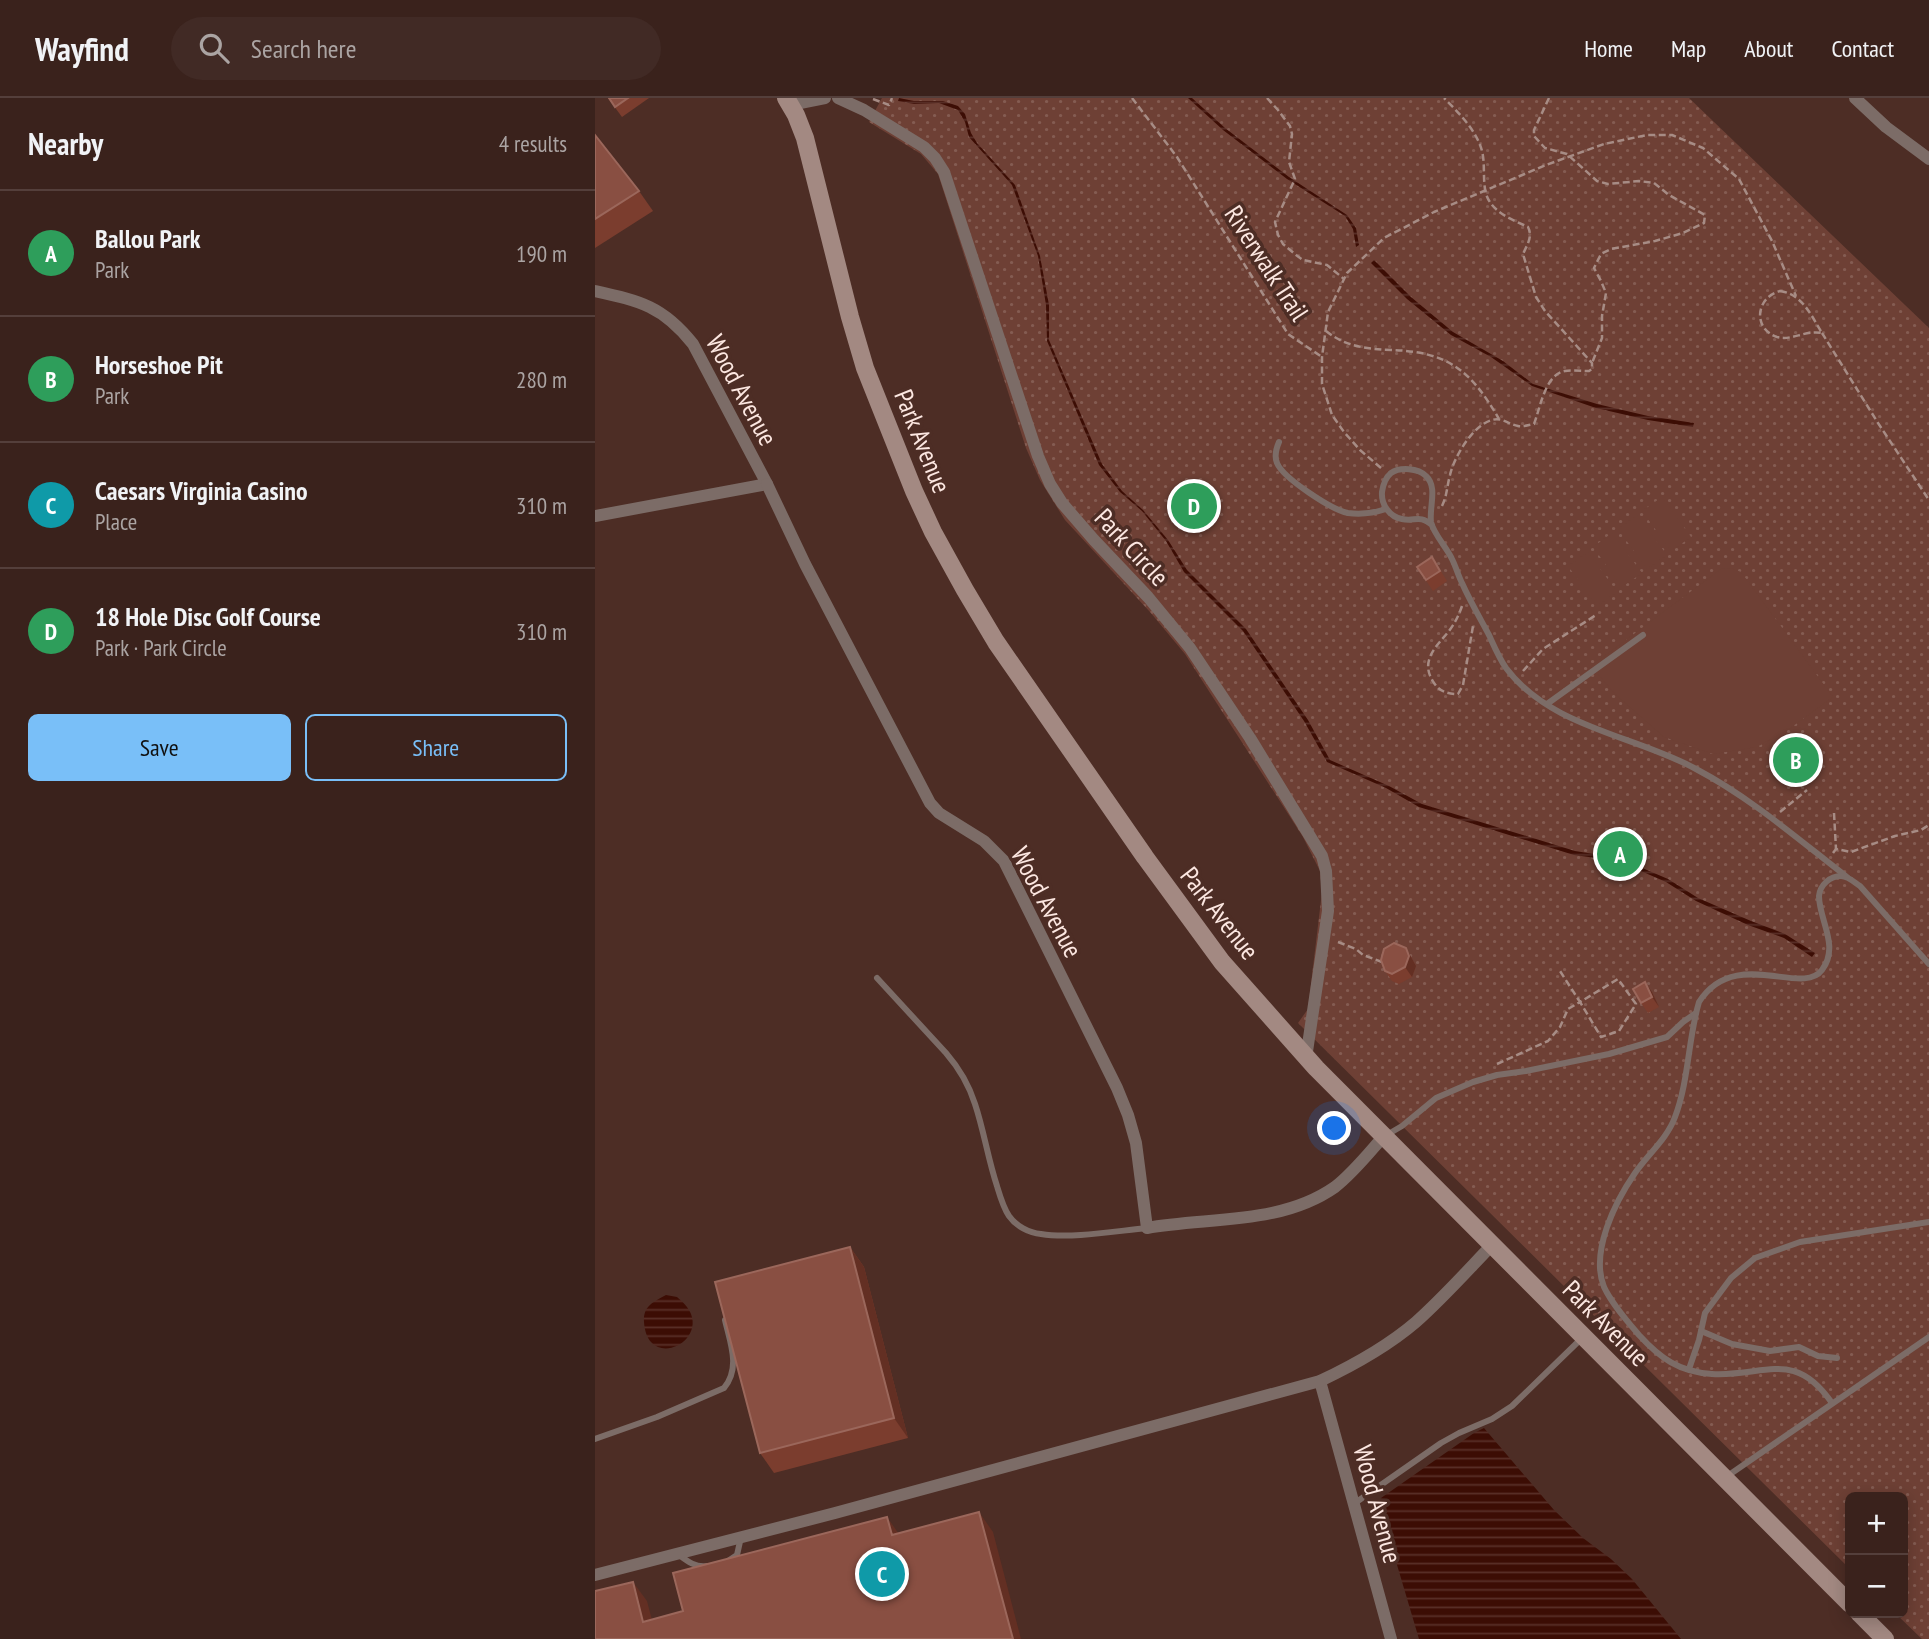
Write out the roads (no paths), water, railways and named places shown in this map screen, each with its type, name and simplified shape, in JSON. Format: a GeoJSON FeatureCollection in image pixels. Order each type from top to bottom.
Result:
{"type":"FeatureCollection","features":[{"type":"Feature","properties":{"kind":"main road","name":"Park Avenue"},"geometry":{"type":"LineString","coordinates":[[788,102],[805,138],[865,368],[914,491],[996,642],[1179,906],[1222,962],[1306,1058],[1845,1599]]}},
{"type":"Feature","properties":{"kind":"main road"},"geometry":{"type":"LineString","coordinates":[[1864,1618],[1885,1639]]}},
{"type":"Feature","properties":{"kind":"street"},"geometry":{"type":"LineString","coordinates":[[788,102],[825,98]]}},
{"type":"Feature","properties":{"kind":"street","name":"Park Circle"},"geometry":{"type":"LineString","coordinates":[[838,98],[864,110],[923,147],[935,158],[944,172],[1038,456],[1050,484],[1062,503],[1148,597],[1189,648],[1250,738],[1322,856],[1326,871],[1328,911],[1306,1058]]}},
{"type":"Feature","properties":{"kind":"street"},"geometry":{"type":"LineString","coordinates":[[1855,98],[1886,127],[1929,159]]}},
{"type":"Feature","properties":{"kind":"street","name":"Wood Avenue"},"geometry":{"type":"LineString","coordinates":[[595,290],[652,307],[682,329],[693,344],[930,803],[939,813],[984,841],[1004,862],[1125,1106],[1136,1143],[1147,1228]]}},
{"type":"Feature","properties":{"kind":"street","name":"Wood Avenue"},"geometry":{"type":"LineString","coordinates":[[595,516],[767,484]]}},
{"type":"Feature","properties":{"kind":"street"},"geometry":{"type":"LineString","coordinates":[[1147,1228],[1228,1220],[1274,1212],[1317,1198],[1347,1177],[1383,1137]]}},
{"type":"Feature","properties":{"kind":"street"},"geometry":{"type":"LineString","coordinates":[[595,1575],[1320,1381],[1392,1341],[1416,1322],[1492,1245]]}},
{"type":"Feature","properties":{"kind":"street","name":"Wood Avenue"},"geometry":{"type":"LineString","coordinates":[[1320,1381],[1391,1639]]}},
{"type":"Feature","properties":{"kind":"lane"},"geometry":{"type":"LineString","coordinates":[[1279,442],[1275,457],[1282,471],[1332,507],[1360,514],[1387,509]]}},
{"type":"Feature","properties":{"kind":"lane"},"geometry":{"type":"LineString","coordinates":[[1432,525],[1416,518],[1407,520],[1395,517],[1387,509],[1382,494],[1384,482],[1394,471],[1419,471],[1431,483],[1432,525],[1452,558],[1500,657],[1522,686],[1572,718],[1696,768],[1773,819],[1860,886],[1929,964]]}},
{"type":"Feature","properties":{"kind":"lane"},"geometry":{"type":"LineString","coordinates":[[1547,704],[1643,635]]}},
{"type":"Feature","properties":{"kind":"lane"},"geometry":{"type":"LineString","coordinates":[[1832,1403],[1813,1381],[1787,1369],[1714,1374],[1689,1369],[1662,1358],[1633,1328],[1605,1288],[1600,1275],[1599,1260],[1618,1201],[1674,1120],[1680,1103],[1699,1002],[1714,984],[1725,978],[1767,974],[1808,980],[1821,972],[1829,941],[1819,897],[1821,889],[1831,878],[1849,878]]}},
{"type":"Feature","properties":{"kind":"lane"},"geometry":{"type":"LineString","coordinates":[[877,978],[951,1060],[967,1084],[1003,1206],[1019,1225],[1041,1234],[1098,1233],[1147,1228]]}},
{"type":"Feature","properties":{"kind":"lane"},"geometry":{"type":"LineString","coordinates":[[1383,1137],[1402,1126],[1436,1098],[1473,1082],[1609,1054],[1667,1037],[1696,1013]]}},
{"type":"Feature","properties":{"kind":"lane"},"geometry":{"type":"LineString","coordinates":[[1689,1369],[1705,1313],[1731,1278],[1755,1258],[1800,1242],[1929,1222]]}},
{"type":"Feature","properties":{"kind":"lane"},"geometry":{"type":"LineString","coordinates":[[595,1439],[657,1417],[724,1388],[729,1382],[734,1363],[724,1311]]}},
{"type":"Feature","properties":{"kind":"lane"},"geometry":{"type":"LineString","coordinates":[[1701,1331],[1732,1344],[1770,1351],[1799,1347],[1818,1356],[1837,1358]]}},
{"type":"Feature","properties":{"kind":"lane"},"geometry":{"type":"LineString","coordinates":[[1724,1478],[1929,1336]]}},
{"type":"Feature","properties":{"kind":"lane"},"geometry":{"type":"LineString","coordinates":[[1355,1503],[1441,1443],[1492,1419],[1512,1406],[1583,1337]]}},
{"type":"Feature","properties":{"kind":"lane"},"geometry":{"type":"LineString","coordinates":[[721,1563],[737,1555],[741,1537]]}},
{"type":"Feature","properties":{"kind":"lane"},"geometry":{"type":"LineString","coordinates":[[677,1554],[692,1564],[703,1567],[712,1565]]}},
{"type":"Feature","properties":{"kind":"place","name":"18 Hole Disc Golf Course"},"geometry":{"type":"Point","coordinates":[1194,506]}},
{"type":"Feature","properties":{"kind":"place","name":"Horseshoe Pit"},"geometry":{"type":"Point","coordinates":[1796,760]}},
{"type":"Feature","properties":{"kind":"place","name":"Ballou Park"},"geometry":{"type":"Point","coordinates":[1620,854]}},
{"type":"Feature","properties":{"kind":"place","name":"Caesars Virginia Casino"},"geometry":{"type":"Point","coordinates":[882,1574]}}]}
